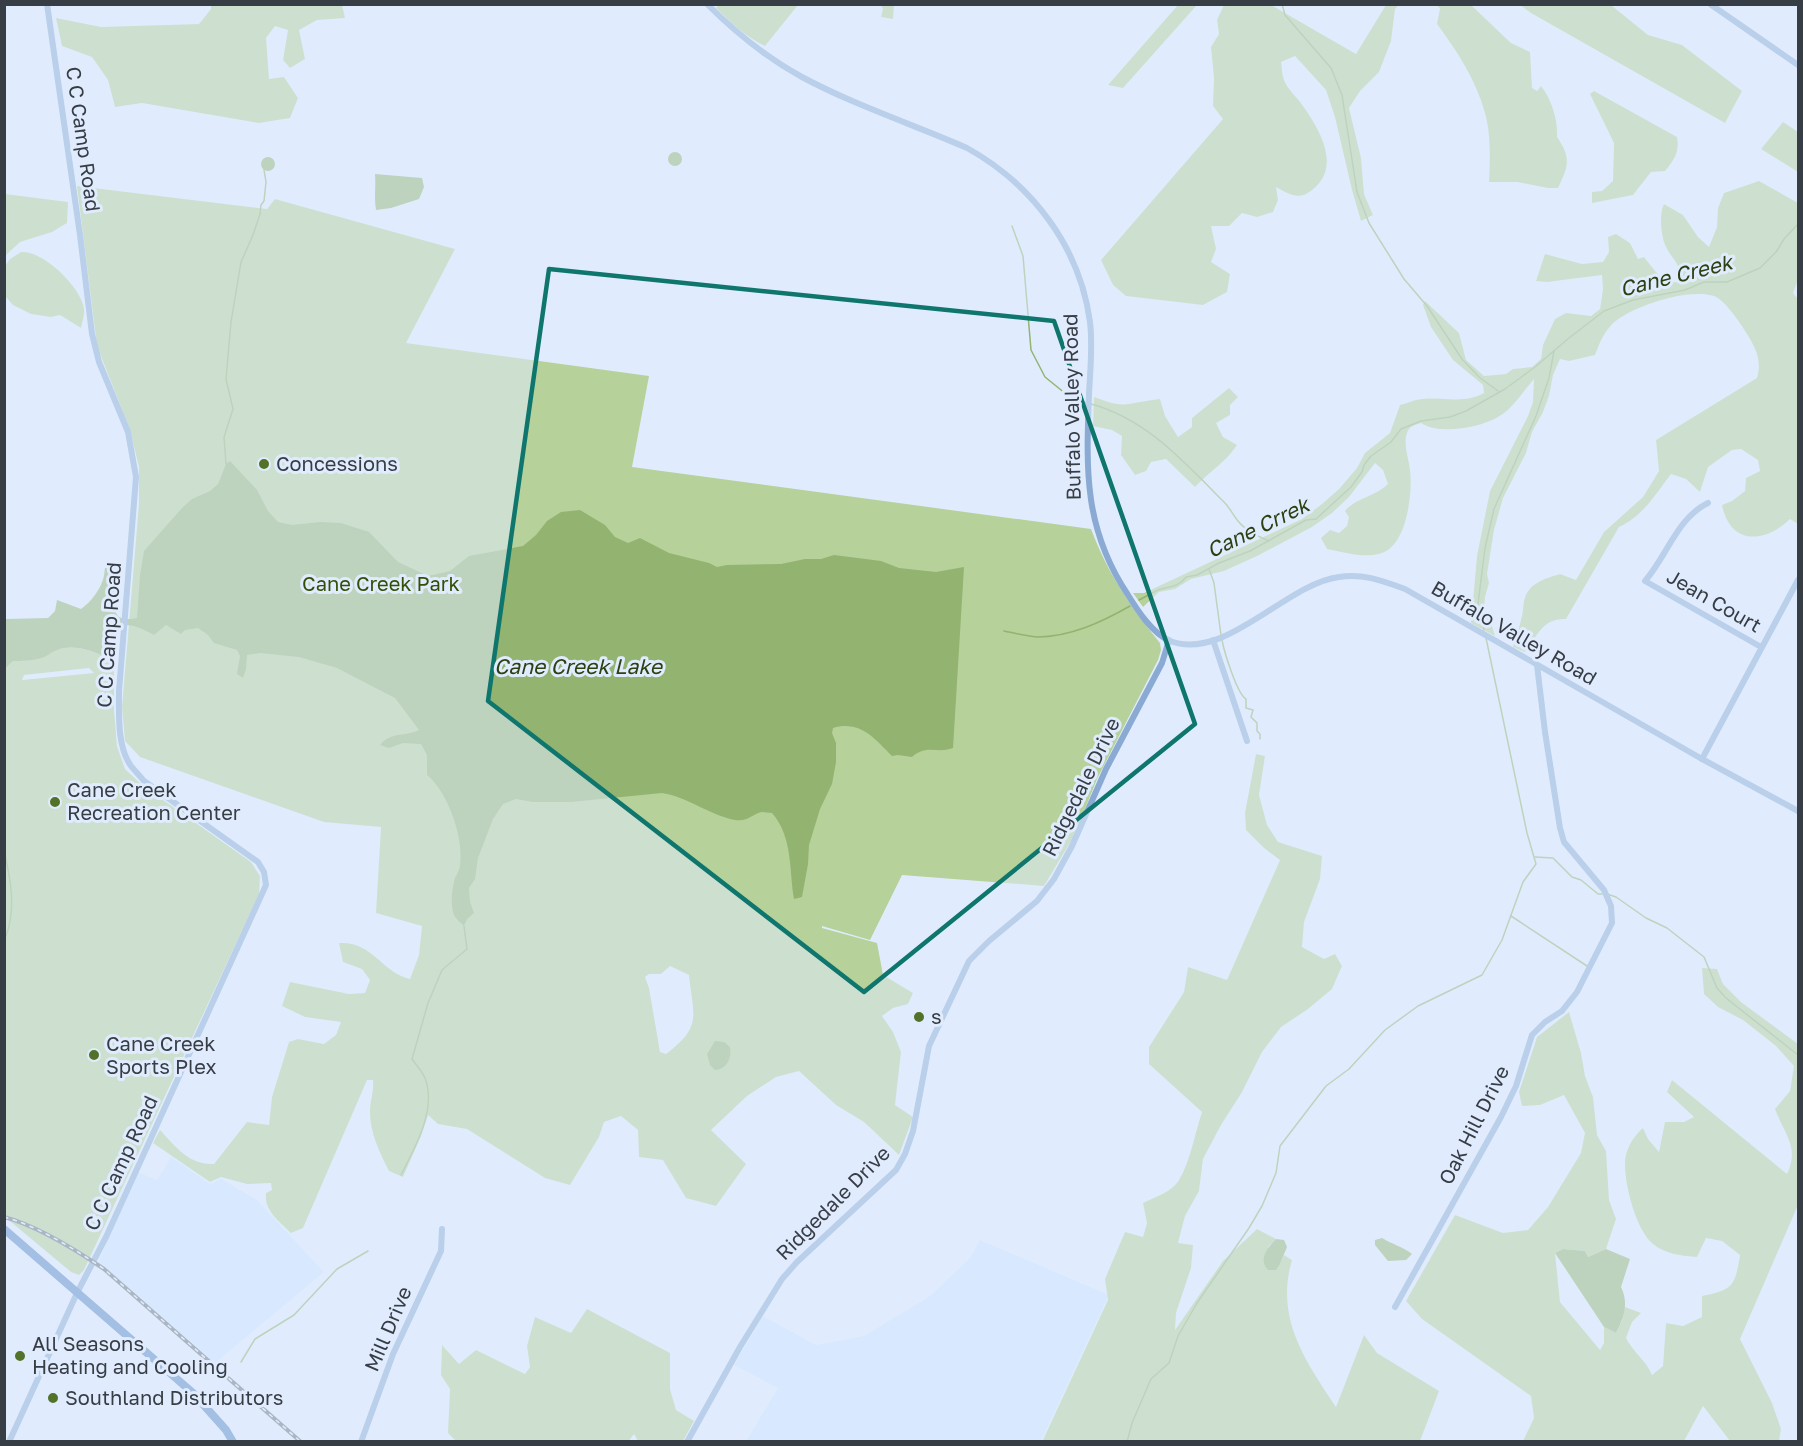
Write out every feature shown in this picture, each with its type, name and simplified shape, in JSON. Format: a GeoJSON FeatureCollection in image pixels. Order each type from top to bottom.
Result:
{"type":"FeatureCollection","features":[{"type":"Feature","properties":{"kind":"street","name":"C C Camp Road"},"geometry":{"type":"LineString","coordinates":[[9,1442],[77,1293],[106,1237],[266,885],[264,872],[258,862],[144,781],[130,765],[124,750],[119,716],[136,477],[128,432],[99,362],[92,334],[47,4]]}},
{"type":"Feature","properties":{"kind":"street","name":"Buffalo Valley Road"},"geometry":{"type":"LineString","coordinates":[[707,4],[740,35],[801,77],[986,158],[1023,189],[1053,225],[1077,273],[1090,323],[1088,476],[1092,512],[1101,546],[1122,587],[1138,611],[1154,629],[1169,640],[1195,644],[1237,631],[1304,588],[1338,577],[1359,576],[1381,580],[1405,589],[1702,759],[1798,811]]}},
{"type":"Feature","properties":{"kind":"street"},"geometry":{"type":"LineString","coordinates":[[1710,4],[1798,65]]}},
{"type":"Feature","properties":{"kind":"street","name":"Jean Court"},"geometry":{"type":"LineString","coordinates":[[1708,503],[1697,508],[1687,518],[1656,569],[1646,581],[1761,647]]}},
{"type":"Feature","properties":{"kind":"street"},"geometry":{"type":"LineString","coordinates":[[1702,759],[1798,580]]}},
{"type":"Feature","properties":{"kind":"street","name":"Ridgedale Drive"},"geometry":{"type":"LineString","coordinates":[[687,1442],[740,1347],[782,1279],[797,1262],[896,1170],[905,1154],[917,1113],[929,1046],[969,961],[1037,901],[1054,879],[1072,846],[1106,769],[1162,663],[1169,640]]}},
{"type":"Feature","properties":{"kind":"street"},"geometry":{"type":"LineString","coordinates":[[1213,640],[1247,741]]}},
{"type":"Feature","properties":{"kind":"street","name":"Oak Hill Drive"},"geometry":{"type":"LineString","coordinates":[[1395,1307],[1501,1117],[1515,1086],[1532,1035],[1545,1022],[1562,1011],[1577,992],[1612,923],[1611,906],[1604,890],[1564,842],[1545,732],[1537,665]]}},
{"type":"Feature","properties":{"kind":"street","name":"Mill Drive"},"geometry":{"type":"LineString","coordinates":[[360,1442],[393,1354],[441,1251],[442,1228]]}},
{"type":"Feature","properties":{"kind":"street"},"geometry":{"type":"LineString","coordinates":[[4,1229],[193,1393],[226,1430],[233,1442]]}},
{"type":"Feature","properties":{"kind":"highlighted area"},"geometry":{"type":"Polygon","coordinates":[[[549,269],[1054,321],[1195,724],[864,992],[488,701],[549,269]]]}},
{"type":"Feature","properties":{"kind":"shaded area"},"geometry":{"type":"Polygon","coordinates":[[[171,1157],[210,1184],[221,1179],[256,1199],[324,1272],[215,1363],[98,1262],[138,1172],[157,1180],[171,1157]]]}},
{"type":"Feature","properties":{"kind":"shaded area"},"geometry":{"type":"Polygon","coordinates":[[[980,1240],[1109,1295],[1041,1441],[746,1441],[778,1388],[734,1365],[763,1316],[816,1345],[864,1336],[930,1296],[970,1258],[980,1240]]]}},
{"type":"Feature","properties":{"kind":"green space"},"geometry":{"type":"Polygon","coordinates":[[[720,4],[798,5],[765,46],[745,34],[716,8],[720,4]]]}},
{"type":"Feature","properties":{"kind":"green space"},"geometry":{"type":"Polygon","coordinates":[[[211,5],[342,5],[345,18],[317,20],[299,30],[305,59],[290,68],[283,60],[288,30],[275,26],[266,38],[269,79],[284,77],[298,98],[290,118],[259,123],[142,103],[115,107],[108,80],[92,57],[62,46],[56,18],[101,27],[199,24],[211,9],[211,5]]]}},
{"type":"Feature","properties":{"kind":"green space"},"geometry":{"type":"Polygon","coordinates":[[[881,5],[894,5],[893,19],[881,17],[883,9],[881,5]]]}},
{"type":"Feature","properties":{"kind":"green space"},"geometry":{"type":"Polygon","coordinates":[[[1178,5],[1197,5],[1123,88],[1108,85],[1178,5]]]}},
{"type":"Feature","properties":{"kind":"green space"},"geometry":{"type":"Polygon","coordinates":[[[1224,5],[1271,5],[1356,54],[1386,5],[1399,5],[1395,9],[1391,41],[1379,72],[1360,91],[1349,108],[1361,158],[1364,194],[1373,215],[1361,221],[1326,90],[1295,56],[1281,62],[1283,76],[1288,87],[1317,128],[1326,152],[1327,164],[1318,185],[1306,194],[1298,196],[1276,187],[1278,200],[1273,212],[1257,217],[1242,213],[1229,226],[1211,226],[1216,249],[1211,262],[1230,274],[1227,292],[1203,305],[1126,296],[1113,285],[1101,260],[1223,119],[1213,106],[1214,78],[1211,47],[1219,34],[1217,20],[1224,5]]]}},
{"type":"Feature","properties":{"kind":"green space"},"geometry":{"type":"Polygon","coordinates":[[[1437,5],[1471,5],[1511,43],[1530,52],[1532,88],[1537,91],[1541,86],[1548,97],[1555,117],[1557,137],[1565,150],[1567,162],[1558,188],[1517,182],[1489,182],[1489,138],[1485,113],[1477,89],[1465,66],[1437,24],[1440,9],[1437,5]]]}},
{"type":"Feature","properties":{"kind":"green space"},"geometry":{"type":"Polygon","coordinates":[[[1520,5],[1611,5],[1648,35],[1682,45],[1742,91],[1725,123],[1520,5]]]}},
{"type":"Feature","properties":{"kind":"green space"},"geometry":{"type":"Polygon","coordinates":[[[1594,91],[1677,137],[1678,147],[1674,159],[1665,171],[1651,172],[1633,195],[1592,203],[1592,192],[1602,191],[1613,181],[1614,143],[1590,94],[1594,91]]]}},
{"type":"Feature","properties":{"kind":"green space"},"geometry":{"type":"Polygon","coordinates":[[[1783,122],[1798,132],[1798,172],[1761,149],[1783,122]]]}},
{"type":"Feature","properties":{"kind":"green space"},"geometry":{"type":"Polygon","coordinates":[[[1759,181],[1798,203],[1798,280],[1793,293],[1798,299],[1798,524],[1790,519],[1770,533],[1759,536],[1740,534],[1732,528],[1722,505],[1745,491],[1746,478],[1760,471],[1758,460],[1741,449],[1732,450],[1708,467],[1700,492],[1686,479],[1671,474],[1642,511],[1619,527],[1566,619],[1558,619],[1546,625],[1525,652],[1513,647],[1522,618],[1524,601],[1529,590],[1538,583],[1560,574],[1576,580],[1604,532],[1643,497],[1659,471],[1656,440],[1757,378],[1759,366],[1755,350],[1732,313],[1723,302],[1714,296],[1691,294],[1664,299],[1626,314],[1609,327],[1595,355],[1569,361],[1560,359],[1543,412],[1532,432],[1526,453],[1503,498],[1494,530],[1484,609],[1495,636],[1471,623],[1477,556],[1490,491],[1528,416],[1533,402],[1534,379],[1518,400],[1490,421],[1459,429],[1438,429],[1421,423],[1409,429],[1406,442],[1411,480],[1409,504],[1403,529],[1397,540],[1391,548],[1382,553],[1362,555],[1327,549],[1321,538],[1330,530],[1339,533],[1347,526],[1349,517],[1345,511],[1349,507],[1388,484],[1383,470],[1375,463],[1349,497],[1312,527],[1224,571],[1191,579],[1175,589],[1159,592],[1143,607],[1133,593],[1144,593],[1302,519],[1339,489],[1357,468],[1365,453],[1390,433],[1400,405],[1420,399],[1469,398],[1484,393],[1483,385],[1453,360],[1431,327],[1423,305],[1425,301],[1459,333],[1466,360],[1484,376],[1506,374],[1513,369],[1532,367],[1541,359],[1543,345],[1555,319],[1566,313],[1591,316],[1600,309],[1603,289],[1602,275],[1547,282],[1536,281],[1545,254],[1582,264],[1603,262],[1609,252],[1608,237],[1616,234],[1630,243],[1638,259],[1644,257],[1663,278],[1679,282],[1679,269],[1666,248],[1662,233],[1661,218],[1664,204],[1683,215],[1698,237],[1709,247],[1717,227],[1718,208],[1724,193],[1759,181]]]}},
{"type":"Feature","properties":{"kind":"green space","name":"Cane Creek Park"},"geometry":{"type":"Polygon","coordinates":[[[77,186],[267,209],[275,199],[455,249],[406,343],[649,376],[632,467],[1091,529],[1112,575],[1129,603],[1160,643],[1161,650],[1097,779],[1074,836],[1044,886],[902,875],[870,940],[822,926],[822,928],[877,943],[883,975],[913,993],[908,1004],[893,1008],[882,1016],[893,1032],[901,1052],[895,1105],[913,1117],[899,1155],[864,1122],[836,1105],[799,1071],[776,1077],[747,1096],[711,1130],[746,1164],[716,1206],[686,1198],[663,1160],[639,1157],[638,1130],[621,1116],[604,1122],[599,1137],[570,1185],[545,1178],[467,1129],[438,1124],[428,1115],[403,1177],[389,1171],[375,1141],[370,1116],[373,1080],[367,1080],[303,1228],[291,1233],[273,1215],[267,1205],[266,1193],[272,1190],[271,1183],[247,1184],[221,1177],[210,1182],[153,1143],[160,1130],[190,1158],[205,1164],[214,1164],[247,1122],[269,1125],[272,1097],[289,1042],[298,1039],[324,1044],[336,1035],[341,1022],[305,1017],[282,1006],[290,982],[349,994],[365,993],[370,980],[362,969],[343,962],[339,943],[360,947],[391,970],[410,979],[419,955],[422,926],[376,913],[381,827],[324,822],[140,757],[125,741],[122,707],[139,504],[139,467],[130,430],[97,346],[77,186]],[[670,966],[661,974],[649,974],[645,977],[660,1052],[666,1054],[686,1036],[691,1028],[693,1011],[689,975],[670,966]]]}},
{"type":"Feature","properties":{"kind":"green space"},"geometry":{"type":"Polygon","coordinates":[[[5,194],[68,202],[67,223],[52,232],[20,242],[5,256],[5,194]]]}},
{"type":"Feature","properties":{"kind":"green space"},"geometry":{"type":"Polygon","coordinates":[[[21,252],[40,257],[69,281],[82,300],[84,316],[81,328],[60,315],[51,317],[31,314],[13,305],[5,296],[5,266],[10,259],[21,252]]]}},
{"type":"Feature","properties":{"kind":"green space"},"geometry":{"type":"Polygon","coordinates":[[[1229,388],[1238,397],[1230,405],[1230,415],[1216,423],[1223,437],[1237,445],[1228,457],[1195,487],[1166,459],[1151,462],[1146,471],[1135,475],[1121,455],[1122,436],[1112,430],[1093,426],[1094,397],[1120,404],[1160,399],[1165,416],[1178,437],[1192,427],[1192,418],[1229,388]]]}},
{"type":"Feature","properties":{"kind":"green space","name":"Cane Creek Sports Plex"},"geometry":{"type":"Polygon","coordinates":[[[118,626],[108,671],[114,671],[117,746],[125,769],[142,785],[251,862],[260,876],[259,894],[84,1270],[79,1275],[71,1272],[5,1217],[5,669],[13,661],[38,659],[66,648],[84,649],[101,655],[109,645],[109,632],[118,626]],[[89,668],[24,675],[22,680],[94,673],[89,668]]]}},
{"type":"Feature","properties":{"kind":"green space"},"geometry":{"type":"Polygon","coordinates":[[[1256,754],[1265,756],[1259,795],[1267,825],[1278,842],[1322,856],[1320,879],[1304,922],[1302,947],[1324,959],[1335,954],[1342,966],[1332,989],[1281,1027],[1262,1052],[1242,1092],[1203,1159],[1199,1191],[1185,1216],[1178,1243],[1193,1245],[1191,1268],[1176,1313],[1175,1330],[1223,1261],[1257,1229],[1276,1239],[1268,1247],[1280,1264],[1284,1255],[1292,1260],[1287,1301],[1290,1320],[1304,1355],[1336,1407],[1364,1335],[1377,1353],[1439,1391],[1420,1441],[1042,1442],[1108,1300],[1105,1279],[1125,1232],[1143,1237],[1147,1223],[1143,1203],[1163,1194],[1176,1184],[1189,1156],[1202,1112],[1149,1064],[1149,1047],[1184,992],[1188,967],[1227,980],[1280,860],[1246,830],[1245,813],[1256,754]]]}},
{"type":"Feature","properties":{"kind":"green space"},"geometry":{"type":"Polygon","coordinates":[[[1702,968],[1717,969],[1723,984],[1741,1002],[1798,1044],[1798,1205],[1740,1339],[1772,1403],[1781,1429],[1779,1441],[1730,1441],[1703,1406],[1684,1441],[1523,1441],[1534,1418],[1531,1396],[1422,1319],[1406,1301],[1455,1215],[1503,1233],[1528,1230],[1548,1207],[1581,1153],[1585,1133],[1564,1095],[1540,1105],[1522,1106],[1519,1092],[1537,1037],[1569,1012],[1585,1076],[1593,1097],[1597,1135],[1606,1151],[1609,1200],[1616,1219],[1606,1249],[1588,1257],[1585,1251],[1563,1249],[1555,1253],[1560,1302],[1600,1350],[1604,1343],[1604,1327],[1616,1333],[1625,1307],[1641,1313],[1632,1322],[1626,1338],[1652,1375],[1663,1366],[1666,1323],[1683,1326],[1702,1317],[1702,1296],[1726,1289],[1731,1285],[1740,1255],[1722,1241],[1706,1238],[1697,1257],[1668,1252],[1653,1244],[1641,1229],[1627,1184],[1625,1160],[1633,1140],[1643,1128],[1648,1139],[1659,1152],[1665,1122],[1684,1122],[1694,1117],[1667,1092],[1672,1080],[1787,1174],[1792,1156],[1789,1141],[1775,1109],[1790,1091],[1794,1066],[1776,1046],[1743,1020],[1718,1007],[1704,994],[1702,968]]]}},
{"type":"Feature","properties":{"kind":"green space"},"geometry":{"type":"Polygon","coordinates":[[[587,1309],[670,1353],[670,1389],[676,1410],[694,1421],[683,1441],[638,1441],[634,1434],[628,1442],[457,1442],[448,1433],[450,1389],[441,1375],[442,1345],[459,1364],[476,1350],[525,1374],[530,1367],[527,1346],[535,1317],[571,1333],[587,1309]]]}},
{"type":"Feature","properties":{"kind":"water"},"geometry":{"type":"Polygon","coordinates":[[[675,152],[680,154],[682,159],[680,164],[675,166],[670,164],[668,159],[670,154],[675,152]]]}},
{"type":"Feature","properties":{"kind":"water"},"geometry":{"type":"Polygon","coordinates":[[[265,157],[271,157],[275,164],[271,171],[265,171],[261,167],[261,161],[265,157]]]}},
{"type":"Feature","properties":{"kind":"water"},"geometry":{"type":"Polygon","coordinates":[[[375,174],[422,178],[424,187],[419,199],[376,210],[375,174]]]}},
{"type":"Feature","properties":{"kind":"water","name":"Cane Creek Lake"},"geometry":{"type":"Polygon","coordinates":[[[230,461],[257,490],[268,511],[278,522],[292,525],[320,522],[341,523],[369,532],[398,562],[428,576],[450,571],[469,556],[523,546],[547,521],[561,512],[580,510],[605,525],[615,537],[628,543],[640,538],[669,553],[717,567],[781,564],[834,555],[881,561],[899,568],[936,572],[964,567],[953,748],[922,751],[912,757],[892,756],[866,732],[851,726],[833,728],[836,762],[832,784],[820,809],[809,845],[802,897],[794,899],[787,843],[779,822],[772,813],[762,812],[743,820],[735,820],[725,818],[681,798],[662,793],[571,802],[533,802],[516,799],[503,804],[493,819],[478,858],[475,879],[469,888],[474,913],[467,919],[464,926],[455,916],[452,906],[453,887],[459,870],[461,854],[457,829],[442,792],[427,775],[427,755],[421,744],[403,743],[389,748],[380,745],[394,736],[419,730],[395,698],[337,668],[299,657],[260,653],[247,655],[243,678],[237,674],[240,656],[237,650],[214,643],[198,628],[185,630],[181,634],[166,625],[154,635],[132,626],[115,628],[109,632],[109,645],[101,655],[84,649],[67,648],[38,659],[13,661],[5,669],[5,619],[48,618],[55,611],[57,600],[81,609],[98,590],[108,562],[116,580],[116,614],[127,619],[137,618],[144,551],[182,508],[192,499],[210,491],[218,484],[226,464],[230,461]]]}},
{"type":"Feature","properties":{"kind":"water"},"geometry":{"type":"Polygon","coordinates":[[[715,1041],[724,1042],[730,1047],[730,1051],[726,1065],[715,1070],[710,1065],[707,1054],[715,1041]]]}},
{"type":"Feature","properties":{"kind":"water"},"geometry":{"type":"Polygon","coordinates":[[[1382,1238],[1412,1254],[1406,1260],[1388,1261],[1375,1245],[1375,1240],[1382,1238]]]}},
{"type":"Feature","properties":{"kind":"water"},"geometry":{"type":"Polygon","coordinates":[[[1276,1239],[1284,1240],[1287,1247],[1276,1270],[1268,1270],[1264,1258],[1276,1239]]]}},
{"type":"Feature","properties":{"kind":"water"},"geometry":{"type":"Polygon","coordinates":[[[1563,1249],[1585,1251],[1588,1257],[1606,1249],[1630,1259],[1621,1287],[1625,1299],[1624,1310],[1616,1333],[1604,1327],[1555,1253],[1563,1249]]]}},
{"type":"Feature","properties":{"kind":"waterway"},"geometry":{"type":"LineString","coordinates":[[1282,4],[1285,15],[1331,68],[1342,95],[1357,192],[1369,223],[1404,279],[1427,306],[1462,359],[1479,377],[1498,391]]}},
{"type":"Feature","properties":{"kind":"waterway"},"geometry":{"type":"LineString","coordinates":[[226,464],[224,437],[233,409],[226,379],[231,322],[241,262],[264,201],[266,182],[264,170]]}},
{"type":"Feature","properties":{"kind":"waterway","name":"Cane Crrek"},"geometry":{"type":"LineString","coordinates":[[1139,600],[1158,590],[1177,585],[1186,577],[1197,575],[1219,563],[1250,551],[1306,520],[1316,519],[1351,487],[1371,456],[1391,442],[1401,429],[1421,421],[1450,417],[1466,411],[1505,389],[1604,311],[1633,300],[1685,290],[1704,282],[1727,282],[1760,268],[1798,224]]}},
{"type":"Feature","properties":{"kind":"waterway"},"geometry":{"type":"LineString","coordinates":[[1012,226],[1023,256],[1031,350],[1045,377],[1066,394],[1086,403]]}},
{"type":"Feature","properties":{"kind":"waterway"},"geometry":{"type":"LineString","coordinates":[[1484,630],[1478,604],[1485,548],[1494,509],[1536,416],[1549,378],[1554,351]]}},
{"type":"Feature","properties":{"kind":"waterway"},"geometry":{"type":"LineString","coordinates":[[1091,404],[1130,420],[1164,444],[1226,504],[1241,525],[1269,541]]}},
{"type":"Feature","properties":{"kind":"waterway"},"geometry":{"type":"LineString","coordinates":[[1209,569],[1214,583],[1221,635]]}},
{"type":"Feature","properties":{"kind":"waterway"},"geometry":{"type":"LineString","coordinates":[[1004,631],[1037,637],[1062,634],[1097,623],[1130,606]]}},
{"type":"Feature","properties":{"kind":"waterway"},"geometry":{"type":"LineString","coordinates":[[1127,1442],[1132,1423],[1151,1379],[1169,1363],[1178,1336],[1197,1303],[1262,1206],[1276,1173],[1280,1146],[1326,1086],[1349,1069],[1385,1030],[1418,1006],[1482,975],[1502,940],[1523,882],[1536,864],[1527,833],[1486,638]]}},
{"type":"Feature","properties":{"kind":"waterway"},"geometry":{"type":"LineString","coordinates":[[1222,640],[1235,681],[1246,699],[1246,708],[1253,710],[1251,717],[1257,723],[1260,739]]}},
{"type":"Feature","properties":{"kind":"waterway"},"geometry":{"type":"LineString","coordinates":[[4,851],[12,896],[12,908],[4,941]]}},
{"type":"Feature","properties":{"kind":"waterway"},"geometry":{"type":"LineString","coordinates":[[1535,857],[1553,858],[1572,877],[1581,880],[1598,894],[1602,894]]}},
{"type":"Feature","properties":{"kind":"waterway"},"geometry":{"type":"LineString","coordinates":[[1607,894],[1616,897],[1646,918],[1667,928],[1704,957],[1717,988],[1726,998],[1798,1055]]}},
{"type":"Feature","properties":{"kind":"waterway"},"geometry":{"type":"LineString","coordinates":[[1511,916],[1587,966]]}},
{"type":"Feature","properties":{"kind":"waterway"},"geometry":{"type":"LineString","coordinates":[[401,1175],[423,1128],[428,1103],[425,1078],[412,1059],[428,1003],[442,970],[467,949],[464,926]]}},
{"type":"Feature","properties":{"kind":"waterway"},"geometry":{"type":"LineString","coordinates":[[241,1362],[255,1339],[294,1315],[337,1269],[368,1251]]}},
{"type":"Feature","properties":{"kind":"railway"},"geometry":{"type":"LineString","coordinates":[[4,1217],[43,1232],[104,1269],[301,1442]]}},
{"type":"Feature","properties":{"kind":"place","name":"Concessions"},"geometry":{"type":"Point","coordinates":[264,464]}},
{"type":"Feature","properties":{"kind":"place","name":"Cane Creek Recreation Center"},"geometry":{"type":"Point","coordinates":[55,802]}},
{"type":"Feature","properties":{"kind":"place","name":"s"},"geometry":{"type":"Point","coordinates":[919,1017]}},
{"type":"Feature","properties":{"kind":"place","name":"Cane Creek Sports Plex"},"geometry":{"type":"Point","coordinates":[94,1055]}},
{"type":"Feature","properties":{"kind":"place","name":"All Seasons Heating and Cooling"},"geometry":{"type":"Point","coordinates":[20,1356]}},
{"type":"Feature","properties":{"kind":"place","name":"Southland Distributors"},"geometry":{"type":"Point","coordinates":[53,1398]}},
{"type":"Feature","properties":{"kind":"water label","name":"Cane Creek"},"geometry":{"type":"Point","coordinates":[1676,276]}}]}
